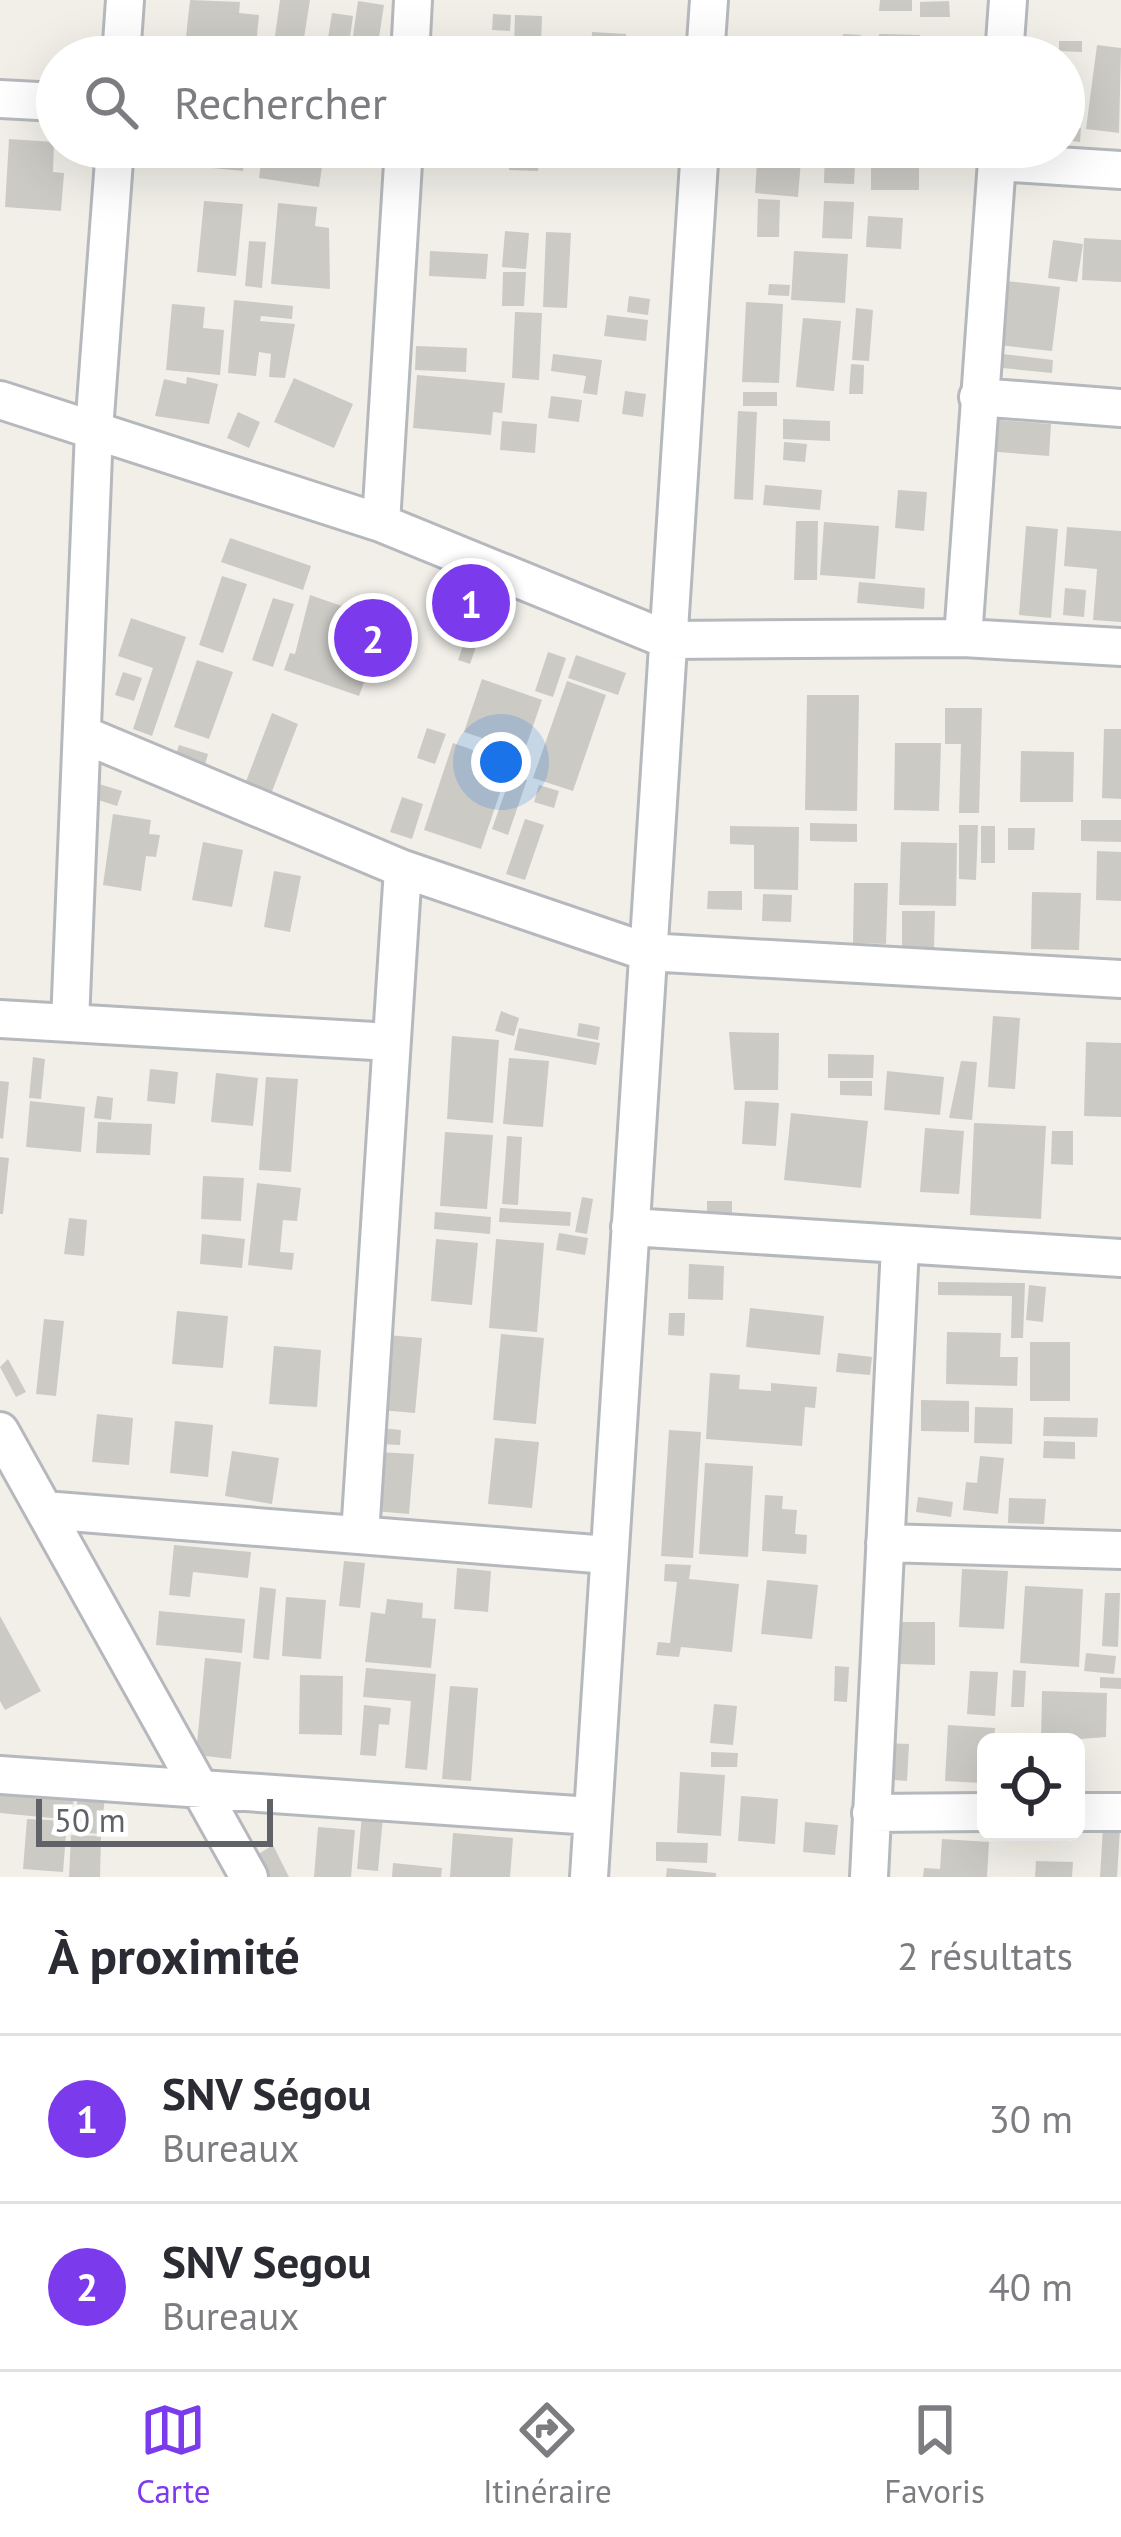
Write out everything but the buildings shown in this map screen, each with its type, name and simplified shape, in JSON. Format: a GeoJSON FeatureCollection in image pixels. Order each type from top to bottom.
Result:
{"type":"FeatureCollection","features":[{"type":"Feature","properties":{"kind":"street"},"geometry":{"type":"LineString","coordinates":[[123,36],[125,0]]}},
{"type":"Feature","properties":{"kind":"street"},"geometry":{"type":"LineString","coordinates":[[411,36],[413,0]]}},
{"type":"Feature","properties":{"kind":"street"},"geometry":{"type":"LineString","coordinates":[[706,36],[709,0]]}},
{"type":"Feature","properties":{"kind":"street"},"geometry":{"type":"LineString","coordinates":[[1005,36],[1008,0]]}},
{"type":"Feature","properties":{"kind":"street"},"geometry":{"type":"LineString","coordinates":[[0,100],[36,101]]}},
{"type":"Feature","properties":{"kind":"street"},"geometry":{"type":"LineString","coordinates":[[1085,165],[1121,170]]}},
{"type":"Feature","properties":{"kind":"street"},"geometry":{"type":"LineString","coordinates":[[70,1023],[94,430],[113,168]]}},
{"type":"Feature","properties":{"kind":"street"},"geometry":{"type":"LineString","coordinates":[[381,523],[403,168]]}},
{"type":"Feature","properties":{"kind":"street"},"geometry":{"type":"LineString","coordinates":[[589,1877],[699,168]]}},
{"type":"Feature","properties":{"kind":"street"},"geometry":{"type":"LineString","coordinates":[[963,638],[997,168]]}},
{"type":"Feature","properties":{"kind":"street"},"geometry":{"type":"LineString","coordinates":[[978,397],[1121,408]]}},
{"type":"Feature","properties":{"kind":"street"},"geometry":{"type":"LineString","coordinates":[[0,400],[381,523],[668,640],[963,638],[1121,647]]}},
{"type":"Feature","properties":{"kind":"street"},"geometry":{"type":"LineString","coordinates":[[82,734],[403,869],[647,952],[1121,979]]}},
{"type":"Feature","properties":{"kind":"street"},"geometry":{"type":"LineString","coordinates":[[360,1534],[403,869]]}},
{"type":"Feature","properties":{"kind":"street"},"geometry":{"type":"LineString","coordinates":[[0,1019],[391,1042]]}},
{"type":"Feature","properties":{"kind":"street"},"geometry":{"type":"LineString","coordinates":[[629,1228],[1121,1258]]}},
{"type":"Feature","properties":{"kind":"street"},"geometry":{"type":"LineString","coordinates":[[869,1877],[901,1246]]}},
{"type":"Feature","properties":{"kind":"street"},"geometry":{"type":"LineString","coordinates":[[0,1431],[249,1877]]}},
{"type":"Feature","properties":{"kind":"street"},"geometry":{"type":"LineString","coordinates":[[44,1510],[608,1555]]}},
{"type":"Feature","properties":{"kind":"street"},"geometry":{"type":"LineString","coordinates":[[885,1543],[1121,1550]]}},
{"type":"Feature","properties":{"kind":"street"},"geometry":{"type":"LineString","coordinates":[[0,1774],[591,1816]]}},
{"type":"Feature","properties":{"kind":"street"},"geometry":{"type":"LineString","coordinates":[[871,1813],[977,1812]]}},
{"type":"Feature","properties":{"kind":"street"},"geometry":{"type":"LineString","coordinates":[[1085,1812],[1121,1812]]}},
{"type":"Feature","properties":{"kind":"place","name":"SNV Ségou"},"geometry":{"type":"Point","coordinates":[471,603]}},
{"type":"Feature","properties":{"kind":"place","name":"SNV Segou"},"geometry":{"type":"Point","coordinates":[373,638]}}]}
